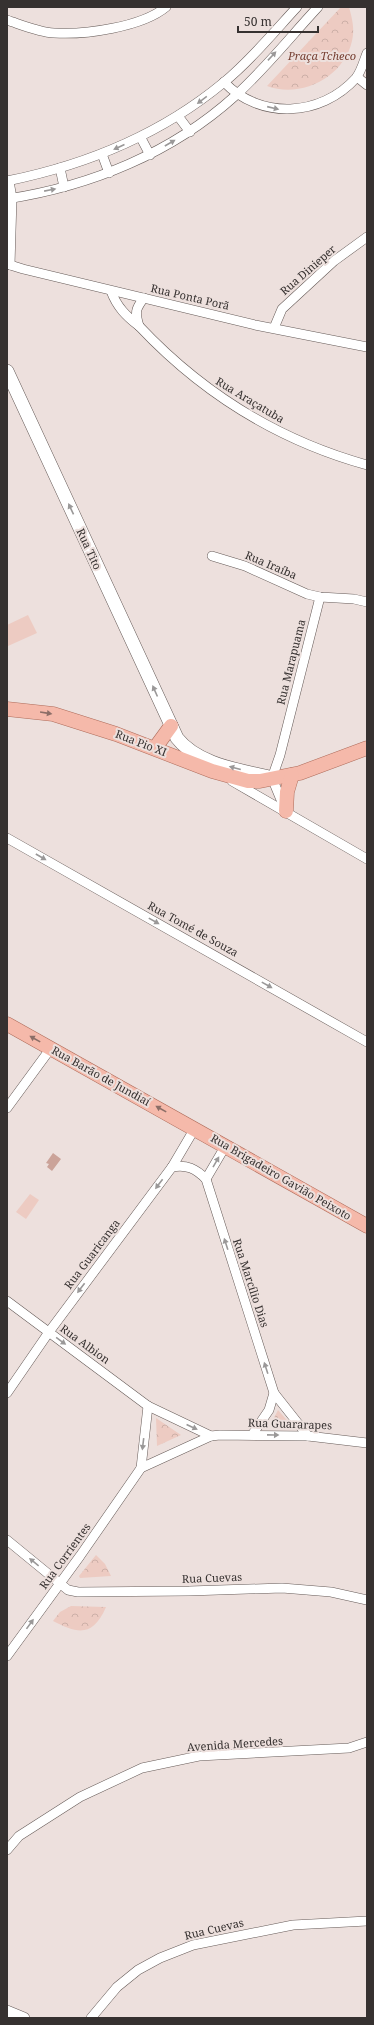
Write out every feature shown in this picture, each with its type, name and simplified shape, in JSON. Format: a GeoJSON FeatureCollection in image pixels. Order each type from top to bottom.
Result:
{"type":"FeatureCollection","features":[{"type":"Feature","properties":{"kind":"main road","name":"Rua Tito"},"geometry":{"type":"LineString","coordinates":[[7,371],[171,726]]}},
{"type":"Feature","properties":{"kind":"main road","name":"Rua Pio XI"},"geometry":{"type":"LineString","coordinates":[[7,709],[52,714],[116,734],[221,774],[248,781],[292,775],[321,767],[367,748]]}},
{"type":"Feature","properties":{"kind":"main road"},"geometry":{"type":"LineString","coordinates":[[155,748],[171,726]]}},
{"type":"Feature","properties":{"kind":"main road","name":"Rua Pio XI"},"geometry":{"type":"LineString","coordinates":[[171,726],[182,744],[194,753],[216,763],[272,778]]}},
{"type":"Feature","properties":{"kind":"main road"},"geometry":{"type":"LineString","coordinates":[[286,811],[287,792],[292,775]]}},
{"type":"Feature","properties":{"kind":"main road","name":"Rua Barão de Jundiaí"},"geometry":{"type":"LineString","coordinates":[[7,1024],[195,1128]]}},
{"type":"Feature","properties":{"kind":"main road","name":"Rua Brigadeiro Gavião Peixoto"},"geometry":{"type":"LineString","coordinates":[[195,1128],[367,1226]]}},
{"type":"Feature","properties":{"kind":"street"},"geometry":{"type":"LineString","coordinates":[[7,20],[53,33],[92,32],[126,25],[166,7]]}},
{"type":"Feature","properties":{"kind":"street"},"geometry":{"type":"LineString","coordinates":[[8,264],[8,181],[60,168],[102,154],[141,138],[178,116],[224,82],[297,7]]}},
{"type":"Feature","properties":{"kind":"street"},"geometry":{"type":"LineString","coordinates":[[9,198],[64,188],[109,173],[150,155],[190,132],[236,95],[318,7]]}},
{"type":"Feature","properties":{"kind":"street"},"geometry":{"type":"LineString","coordinates":[[224,82],[236,95],[260,105],[281,110],[295,110],[315,105],[335,96],[357,77],[367,53]]}},
{"type":"Feature","properties":{"kind":"street"},"geometry":{"type":"LineString","coordinates":[[357,77],[367,85]]}},
{"type":"Feature","properties":{"kind":"street"},"geometry":{"type":"LineString","coordinates":[[178,116],[190,132]]}},
{"type":"Feature","properties":{"kind":"street"},"geometry":{"type":"LineString","coordinates":[[141,138],[150,155]]}},
{"type":"Feature","properties":{"kind":"street"},"geometry":{"type":"LineString","coordinates":[[102,154],[109,173]]}},
{"type":"Feature","properties":{"kind":"street"},"geometry":{"type":"LineString","coordinates":[[60,168],[64,188]]}},
{"type":"Feature","properties":{"kind":"street","name":"Rua Dinieper"},"geometry":{"type":"LineString","coordinates":[[274,328],[282,309],[297,294],[334,261],[367,238]]}},
{"type":"Feature","properties":{"kind":"street","name":"Rua Ponta Porã"},"geometry":{"type":"LineString","coordinates":[[8,264],[144,298],[274,328],[367,347]]}},
{"type":"Feature","properties":{"kind":"street","name":"Rua Araçatuba"},"geometry":{"type":"LineString","coordinates":[[111,290],[117,304],[126,316],[139,326],[162,350],[190,375],[218,396],[263,424],[320,450],[367,466]]}},
{"type":"Feature","properties":{"kind":"street"},"geometry":{"type":"LineString","coordinates":[[139,326],[135,313],[137,307],[144,298]]}},
{"type":"Feature","properties":{"kind":"street","name":"Rua Iraíba"},"geometry":{"type":"LineString","coordinates":[[212,556],[245,566],[307,594],[320,597]]}},
{"type":"Feature","properties":{"kind":"street"},"geometry":{"type":"LineString","coordinates":[[320,597],[354,599],[367,602]]}},
{"type":"Feature","properties":{"kind":"street","name":"Rua Marapuama"},"geometry":{"type":"LineString","coordinates":[[272,778],[280,756],[320,597]]}},
{"type":"Feature","properties":{"kind":"street"},"geometry":{"type":"LineString","coordinates":[[221,774],[367,859]]}},
{"type":"Feature","properties":{"kind":"street"},"geometry":{"type":"LineString","coordinates":[[272,778],[286,811]]}},
{"type":"Feature","properties":{"kind":"street","name":"Rua Tomé de Souza"},"geometry":{"type":"LineString","coordinates":[[7,838],[367,1042]]}},
{"type":"Feature","properties":{"kind":"street"},"geometry":{"type":"LineString","coordinates":[[7,1108],[51,1048]]}},
{"type":"Feature","properties":{"kind":"street","name":"Rua Guaricanga"},"geometry":{"type":"LineString","coordinates":[[7,1393],[48,1332],[172,1167],[195,1128]]}},
{"type":"Feature","properties":{"kind":"street"},"geometry":{"type":"LineString","coordinates":[[172,1167],[181,1165],[192,1167],[206,1179],[226,1145]]}},
{"type":"Feature","properties":{"kind":"street","name":"Rua Marcílio Dias"},"geometry":{"type":"LineString","coordinates":[[206,1179],[274,1393],[308,1436]]}},
{"type":"Feature","properties":{"kind":"street","name":"Rua Albion"},"geometry":{"type":"LineString","coordinates":[[7,1301],[148,1406],[212,1436]]}},
{"type":"Feature","properties":{"kind":"street"},"geometry":{"type":"LineString","coordinates":[[252,1435],[269,1410],[274,1393]]}},
{"type":"Feature","properties":{"kind":"street"},"geometry":{"type":"LineString","coordinates":[[141,1468],[148,1406]]}},
{"type":"Feature","properties":{"kind":"street"},"geometry":{"type":"LineString","coordinates":[[141,1468],[212,1436]]}},
{"type":"Feature","properties":{"kind":"street","name":"Rua Guararapes"},"geometry":{"type":"LineString","coordinates":[[212,1436],[308,1436],[367,1443]]}},
{"type":"Feature","properties":{"kind":"street","name":"Rua Corrientes"},"geometry":{"type":"LineString","coordinates":[[7,1656],[141,1468]]}},
{"type":"Feature","properties":{"kind":"street","name":"Rua Cuevas"},"geometry":{"type":"LineString","coordinates":[[7,1540],[68,1590],[78,1592],[282,1588],[331,1592],[367,1600]]}},
{"type":"Feature","properties":{"kind":"street","name":"Avenida Mercedes"},"geometry":{"type":"LineString","coordinates":[[7,1850],[19,1836],[80,1797],[142,1768],[199,1756],[341,1749],[367,1742]]}},
{"type":"Feature","properties":{"kind":"street","name":"Rua Cuevas"},"geometry":{"type":"LineString","coordinates":[[91,2018],[117,1987],[138,1970],[160,1958],[193,1945],[293,1925],[367,1921]]}},
{"type":"Feature","properties":{"kind":"street"},"geometry":{"type":"LineString","coordinates":[[7,2011],[24,2018]]}},
{"type":"Feature","properties":{"kind":"green space","name":"Praça Tcheco"},"geometry":{"type":"Polygon","coordinates":[[[341,7],[349,7],[353,32],[352,41],[347,54],[340,65],[331,74],[319,82],[307,87],[294,90],[267,86],[341,7]]]}},
{"type":"Feature","properties":{"kind":"green space"},"geometry":{"type":"Polygon","coordinates":[[[28,615],[37,633],[8,646],[7,625],[28,615]]]}},
{"type":"Feature","properties":{"kind":"green space"},"geometry":{"type":"Polygon","coordinates":[[[30,1194],[39,1200],[26,1219],[16,1212],[30,1194]]]}},
{"type":"Feature","properties":{"kind":"green space"},"geometry":{"type":"Polygon","coordinates":[[[278,1410],[292,1426],[270,1426],[278,1410]]]}},
{"type":"Feature","properties":{"kind":"green space"},"geometry":{"type":"Polygon","coordinates":[[[156,1418],[181,1435],[157,1446],[156,1418]]]}},
{"type":"Feature","properties":{"kind":"green space"},"geometry":{"type":"Polygon","coordinates":[[[96,1555],[105,1564],[111,1576],[80,1578],[79,1576],[96,1555]]]}},
{"type":"Feature","properties":{"kind":"green space"},"geometry":{"type":"Polygon","coordinates":[[[71,1606],[106,1607],[96,1624],[84,1630],[77,1630],[70,1629],[53,1621],[60,1612],[71,1606]]]}},
{"type":"Feature","properties":{"kind":"shaded area"},"geometry":{"type":"Polygon","coordinates":[[[53,1153],[61,1159],[52,1171],[47,1167],[49,1164],[46,1163],[53,1153]]]}}]}
